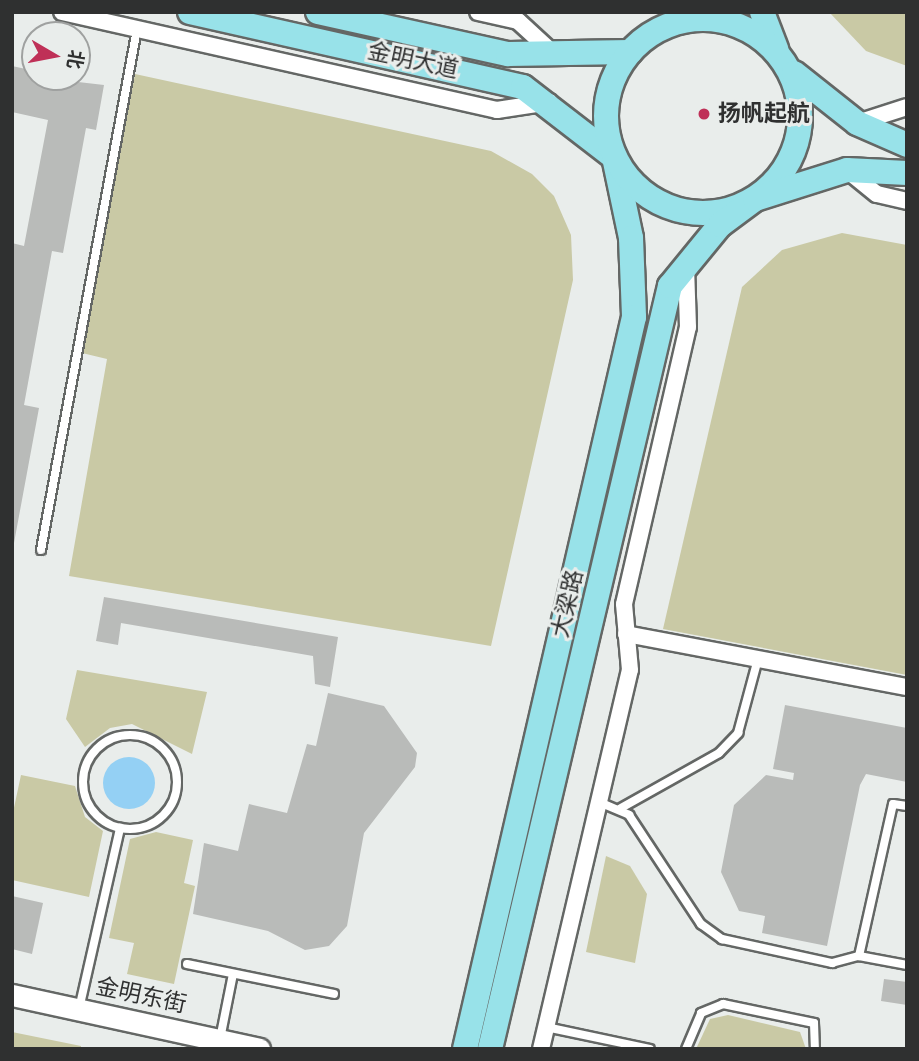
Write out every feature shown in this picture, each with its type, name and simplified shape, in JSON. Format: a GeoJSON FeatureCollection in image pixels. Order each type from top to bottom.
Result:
{"type":"FeatureCollection","features":[{"type":"Feature","properties":{"kind":"main road","name":"金明大道"},"geometry":{"type":"LineString","coordinates":[[190,12],[498,79],[550,102],[614,157]]}},
{"type":"Feature","properties":{"kind":"main road","name":"金明大道"},"geometry":{"type":"LineString","coordinates":[[318,12],[508,54],[556,56],[638,45]]}},
{"type":"Feature","properties":{"kind":"main road"},"geometry":{"type":"LineString","coordinates":[[668,12],[638,45],[613,79],[606,110],[614,157],[635,187],[666,207],[703,214],[847,170],[907,173]]}},
{"type":"Feature","properties":{"kind":"main road"},"geometry":{"type":"LineString","coordinates":[[755,199],[780,176],[796,147],[800,105],[762,12]]}},
{"type":"Feature","properties":{"kind":"main road"},"geometry":{"type":"LineString","coordinates":[[638,45],[687,20],[720,20],[752,31],[782,59],[812,94],[857,123],[907,145]]}},
{"type":"Feature","properties":{"kind":"main road","name":"大梁路"},"geometry":{"type":"LineString","coordinates":[[465,1049],[634,317],[631,238],[614,157]]}},
{"type":"Feature","properties":{"kind":"main road","name":"大梁路"},"geometry":{"type":"LineString","coordinates":[[490,1049],[657,323],[686,266],[720,225],[755,199]]}},
{"type":"Feature","properties":{"kind":"street"},"geometry":{"type":"LineString","coordinates":[[62,12],[497,110],[550,102]]}},
{"type":"Feature","properties":{"kind":"street"},"geometry":{"type":"LineString","coordinates":[[478,12],[518,21],[556,56]]}},
{"type":"Feature","properties":{"kind":"street"},"geometry":{"type":"LineString","coordinates":[[857,123],[907,107]]}},
{"type":"Feature","properties":{"kind":"street"},"geometry":{"type":"LineString","coordinates":[[847,170],[877,194],[907,201]]}},
{"type":"Feature","properties":{"kind":"street"},"geometry":{"type":"LineString","coordinates":[[541,1049],[630,670],[624,604],[688,327],[686,266]]}},
{"type":"Feature","properties":{"kind":"street"},"geometry":{"type":"LineString","coordinates":[[626,634],[907,687]]}},
{"type":"Feature","properties":{"kind":"street","name":"金明东街"},"geometry":{"type":"LineString","coordinates":[[12,995],[259,1049]]}},
{"type":"Feature","properties":{"kind":"lane"},"geometry":{"type":"LineString","coordinates":[[41,550],[137,29]]}},
{"type":"Feature","properties":{"kind":"lane"},"geometry":{"type":"LineString","coordinates":[[621,808],[719,752],[738,733],[758,659]]}},
{"type":"Feature","properties":{"kind":"lane"},"geometry":{"type":"LineString","coordinates":[[120,736],[142,737],[169,757],[176,790],[158,820],[120,828],[90,807],[83,775],[100,746],[120,736]]}},
{"type":"Feature","properties":{"kind":"lane"},"geometry":{"type":"LineString","coordinates":[[599,802],[621,808],[701,924],[722,939],[832,963],[859,956],[907,965]]}},
{"type":"Feature","properties":{"kind":"lane"},"geometry":{"type":"LineString","coordinates":[[859,956],[892,804],[907,806]]}},
{"type":"Feature","properties":{"kind":"lane"},"geometry":{"type":"LineString","coordinates":[[79,1010],[120,828]]}},
{"type":"Feature","properties":{"kind":"lane"},"geometry":{"type":"LineString","coordinates":[[187,964],[334,994]]}},
{"type":"Feature","properties":{"kind":"lane"},"geometry":{"type":"LineString","coordinates":[[220,1040],[233,974]]}},
{"type":"Feature","properties":{"kind":"lane"},"geometry":{"type":"LineString","coordinates":[[686,1049],[701,1013],[723,1004],[814,1023],[815,1049]]}},
{"type":"Feature","properties":{"kind":"lane"},"geometry":{"type":"LineString","coordinates":[[546,1027],[650,1049]]}},
{"type":"Feature","properties":{"kind":"green space"},"geometry":{"type":"Polygon","coordinates":[[[829,12],[907,12],[907,66],[866,51],[829,12]]]}},
{"type":"Feature","properties":{"kind":"green space"},"geometry":{"type":"Polygon","coordinates":[[[135,74],[491,151],[532,174],[554,196],[571,235],[573,280],[491,646],[69,576],[107,359],[82,353],[135,74]]]}},
{"type":"Feature","properties":{"kind":"green space"},"geometry":{"type":"Polygon","coordinates":[[[842,233],[907,245],[907,675],[663,629],[742,287],[782,250],[842,233]]]}},
{"type":"Feature","properties":{"kind":"green space"},"geometry":{"type":"Polygon","coordinates":[[[77,670],[207,692],[192,754],[132,724],[110,728],[85,747],[66,719],[77,670]]]}},
{"type":"Feature","properties":{"kind":"green space"},"geometry":{"type":"Polygon","coordinates":[[[21,775],[75,786],[85,817],[103,831],[89,897],[12,880],[12,817],[21,775]]]}},
{"type":"Feature","properties":{"kind":"green space"},"geometry":{"type":"Polygon","coordinates":[[[156,832],[193,840],[184,883],[195,886],[174,984],[127,974],[134,943],[109,938],[130,839],[156,832]]]}},
{"type":"Feature","properties":{"kind":"green space"},"geometry":{"type":"Polygon","coordinates":[[[606,856],[630,866],[647,894],[635,963],[586,952],[606,856]]]}},
{"type":"Feature","properties":{"kind":"green space"},"geometry":{"type":"Polygon","coordinates":[[[728,1015],[800,1032],[806,1049],[696,1049],[710,1019],[728,1015]]]}},
{"type":"Feature","properties":{"kind":"green space"},"geometry":{"type":"Polygon","coordinates":[[[12,1032],[81,1046],[81,1049],[12,1049],[12,1032]]]}},
{"type":"Feature","properties":{"kind":"water"},"geometry":{"type":"Polygon","coordinates":[[[129,757],[148,764],[155,783],[148,802],[129,809],[110,802],[103,783],[110,764],[129,757]]]}},
{"type":"Feature","properties":{"kind":"building"},"geometry":{"type":"Polygon","coordinates":[[[12,66],[21,68],[21,91],[91,91],[91,83],[104,85],[96,130],[86,128],[63,253],[52,251],[24,405],[39,408],[14,543],[12,243],[24,246],[48,120],[12,112],[12,66]]]}},
{"type":"Feature","properties":{"kind":"building"},"geometry":{"type":"Polygon","coordinates":[[[104,597],[338,637],[330,687],[315,684],[313,656],[121,623],[118,645],[96,641],[104,597]]]}},
{"type":"Feature","properties":{"kind":"building"},"geometry":{"type":"Polygon","coordinates":[[[328,693],[384,706],[417,753],[415,767],[364,833],[347,926],[329,946],[305,950],[268,931],[193,914],[204,843],[238,851],[249,804],[287,813],[307,744],[316,746],[328,693]]]}},
{"type":"Feature","properties":{"kind":"building"},"geometry":{"type":"Polygon","coordinates":[[[785,705],[907,728],[907,782],[866,774],[860,785],[827,946],[762,933],[765,916],[739,911],[721,872],[734,805],[766,775],[793,780],[794,773],[773,769],[785,705]]]}},
{"type":"Feature","properties":{"kind":"building"},"geometry":{"type":"Polygon","coordinates":[[[12,896],[43,903],[32,954],[12,949],[12,896]]]}},
{"type":"Feature","properties":{"kind":"building"},"geometry":{"type":"Polygon","coordinates":[[[884,979],[907,982],[907,1005],[881,1001],[884,979]]]}},
{"type":"Feature","properties":{"kind":"place","name":"扬帆起航"},"geometry":{"type":"Point","coordinates":[704,114]}}]}
